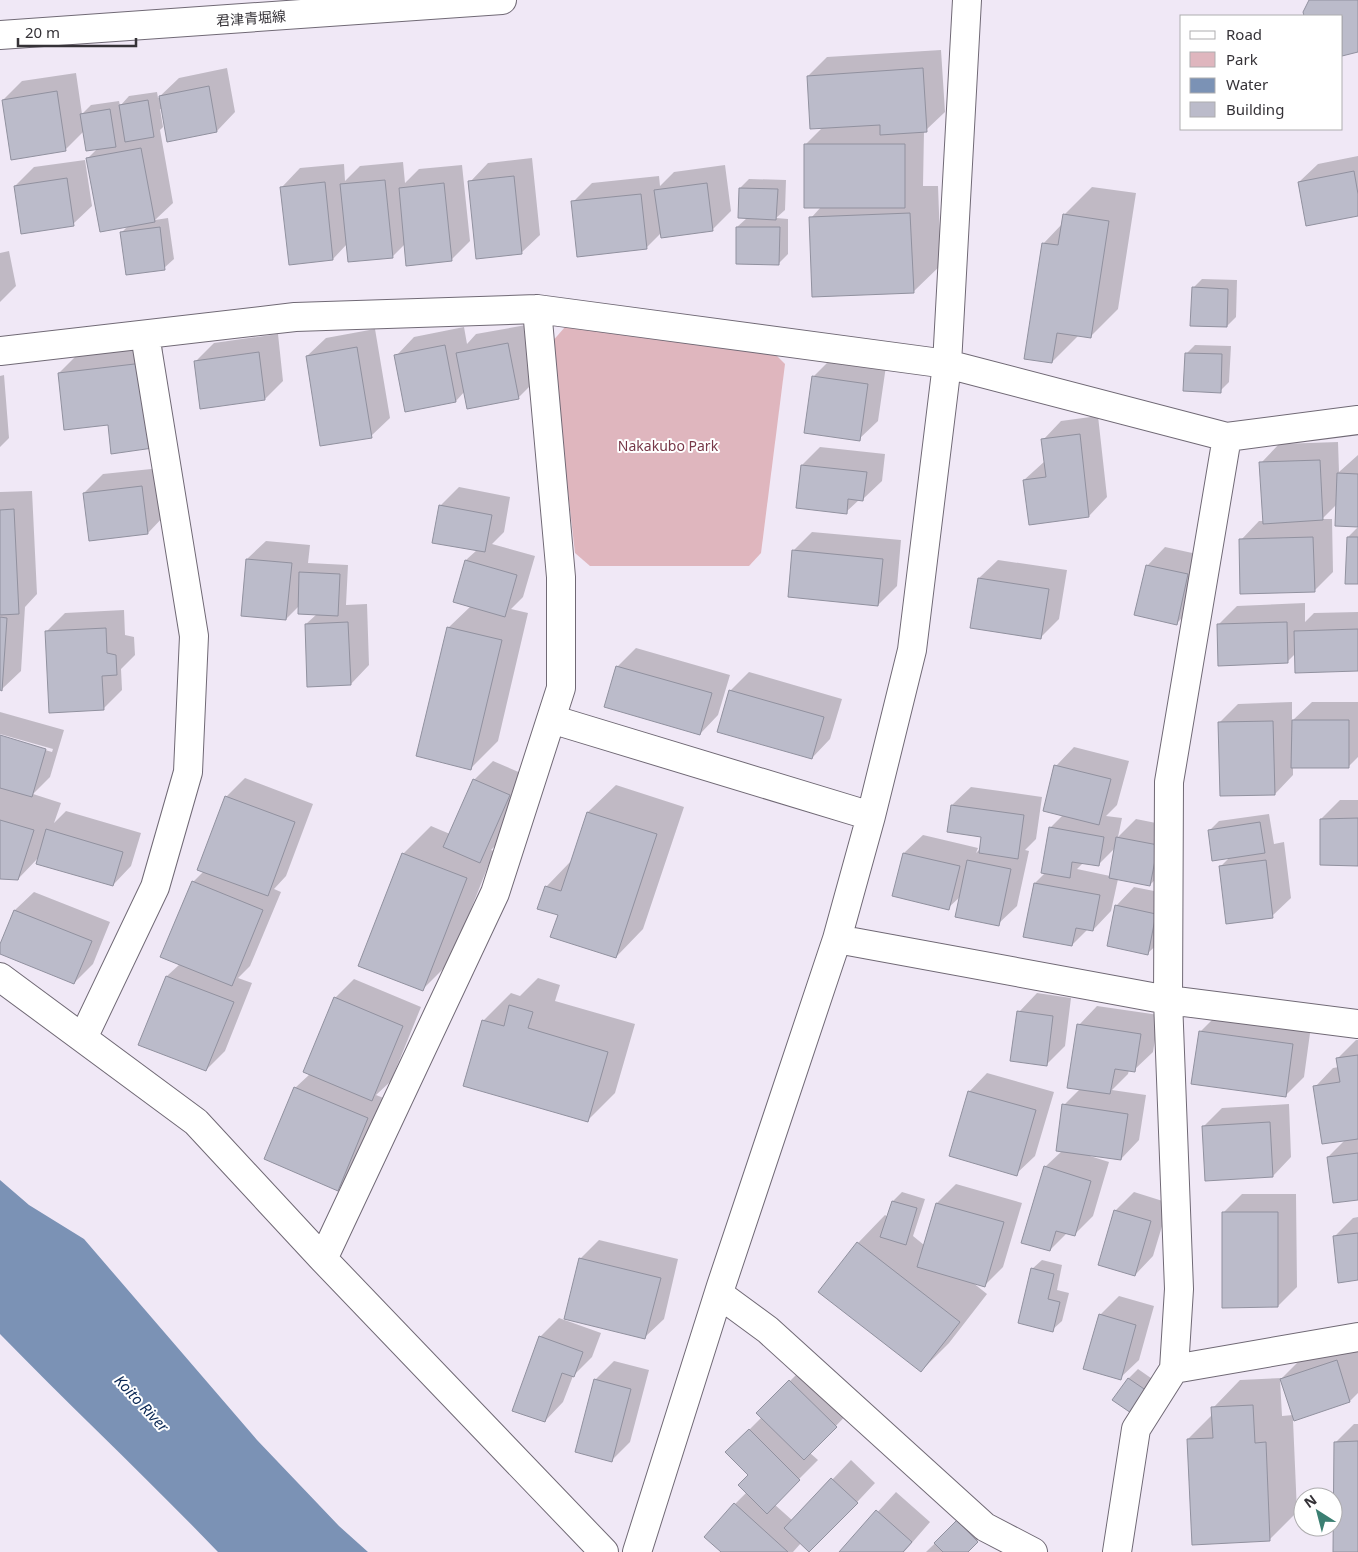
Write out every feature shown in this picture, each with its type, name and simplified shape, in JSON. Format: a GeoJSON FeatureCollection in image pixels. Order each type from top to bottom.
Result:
{"type":"FeatureCollection","features":[{"type":"Feature","properties":{"kind":"street","name":"君津青堀線"},"geometry":{"type":"LineString","coordinates":[[0,35],[502,0]]}},
{"type":"Feature","properties":{"kind":"street"},"geometry":{"type":"LineString","coordinates":[[637,1552],[719,1294],[838,939],[912,650],[947,364],[967,0]]}},
{"type":"Feature","properties":{"kind":"street"},"geometry":{"type":"LineString","coordinates":[[323,1259],[495,893],[561,688],[561,577],[537,309]]}},
{"type":"Feature","properties":{"kind":"street"},"geometry":{"type":"LineString","coordinates":[[0,351],[295,317],[537,309],[947,364],[1227,437],[1358,420]]}},
{"type":"Feature","properties":{"kind":"street"},"geometry":{"type":"LineString","coordinates":[[83,1038],[155,887],[188,772],[194,636],[145,335]]}},
{"type":"Feature","properties":{"kind":"street"},"geometry":{"type":"LineString","coordinates":[[1117,1552],[1136,1428],[1174,1368],[1180,1289],[1168,1000],[1169,782],[1227,437]]}},
{"type":"Feature","properties":{"kind":"street"},"geometry":{"type":"LineString","coordinates":[[551,719],[871,816]]}},
{"type":"Feature","properties":{"kind":"street"},"geometry":{"type":"LineString","coordinates":[[838,939],[1168,1000],[1358,1024]]}},
{"type":"Feature","properties":{"kind":"street"},"geometry":{"type":"LineString","coordinates":[[0,977],[196,1122],[323,1259],[604,1552]]}},
{"type":"Feature","properties":{"kind":"street"},"geometry":{"type":"LineString","coordinates":[[719,1294],[768,1330],[985,1528],[1033,1552]]}},
{"type":"Feature","properties":{"kind":"street"},"geometry":{"type":"LineString","coordinates":[[1174,1368],[1358,1337]]}},
{"type":"Feature","properties":{"kind":"green space","name":"Nakakubo Park"},"geometry":{"type":"Polygon","coordinates":[[[565,327],[772,351],[785,364],[761,553],[749,566],[590,566],[575,553],[551,343],[565,327]]]}},
{"type":"Feature","properties":{"kind":"water","name":"Koito River"},"geometry":{"type":"Polygon","coordinates":[[[0,1180],[29,1205],[84,1239],[257,1440],[339,1526],[368,1552],[218,1552],[27,1362],[0,1334],[0,1180]]]}},
{"type":"Feature","properties":{"kind":"building"},"geometry":{"type":"Polygon","coordinates":[[[1309,0],[1358,0],[1358,52],[1343,56],[1343,15],[1304,15],[1303,12],[1309,0]]]}},
{"type":"Feature","properties":{"kind":"building"},"geometry":{"type":"Polygon","coordinates":[[[923,68],[927,132],[880,135],[880,125],[810,129],[807,76],[923,68]]]}},
{"type":"Feature","properties":{"kind":"building"},"geometry":{"type":"Polygon","coordinates":[[[209,86],[217,132],[167,142],[159,96],[209,86]]]}},
{"type":"Feature","properties":{"kind":"building"},"geometry":{"type":"Polygon","coordinates":[[[57,91],[66,151],[11,160],[2,100],[57,91]]]}},
{"type":"Feature","properties":{"kind":"building"},"geometry":{"type":"Polygon","coordinates":[[[148,100],[154,137],[125,142],[119,105],[148,100]]]}},
{"type":"Feature","properties":{"kind":"building"},"geometry":{"type":"Polygon","coordinates":[[[110,109],[116,147],[86,151],[80,114],[110,109]]]}},
{"type":"Feature","properties":{"kind":"building"},"geometry":{"type":"Polygon","coordinates":[[[804,144],[905,144],[905,208],[804,208],[804,144]]]}},
{"type":"Feature","properties":{"kind":"building"},"geometry":{"type":"Polygon","coordinates":[[[141,148],[155,222],[100,232],[86,158],[141,148]]]}},
{"type":"Feature","properties":{"kind":"building"},"geometry":{"type":"Polygon","coordinates":[[[1354,171],[1358,194],[1358,216],[1306,226],[1298,182],[1354,171]]]}},
{"type":"Feature","properties":{"kind":"building"},"geometry":{"type":"Polygon","coordinates":[[[514,176],[522,254],[476,259],[468,181],[514,176]]]}},
{"type":"Feature","properties":{"kind":"building"},"geometry":{"type":"Polygon","coordinates":[[[67,178],[74,226],[21,234],[14,186],[67,178]]]}},
{"type":"Feature","properties":{"kind":"building"},"geometry":{"type":"Polygon","coordinates":[[[385,180],[393,258],[348,262],[340,184],[385,180]]]}},
{"type":"Feature","properties":{"kind":"building"},"geometry":{"type":"Polygon","coordinates":[[[325,182],[333,260],[289,265],[280,187],[325,182]]]}},
{"type":"Feature","properties":{"kind":"building"},"geometry":{"type":"Polygon","coordinates":[[[444,183],[452,261],[406,266],[399,188],[444,183]]]}},
{"type":"Feature","properties":{"kind":"building"},"geometry":{"type":"Polygon","coordinates":[[[707,183],[713,231],[661,238],[654,190],[707,183]]]}},
{"type":"Feature","properties":{"kind":"building"},"geometry":{"type":"Polygon","coordinates":[[[739,188],[778,189],[776,220],[738,218],[739,188]]]}},
{"type":"Feature","properties":{"kind":"building"},"geometry":{"type":"Polygon","coordinates":[[[641,194],[647,249],[577,257],[571,201],[641,194]]]}},
{"type":"Feature","properties":{"kind":"building"},"geometry":{"type":"Polygon","coordinates":[[[910,213],[914,293],[812,297],[809,217],[910,213]]]}},
{"type":"Feature","properties":{"kind":"building"},"geometry":{"type":"Polygon","coordinates":[[[1063,214],[1109,221],[1091,338],[1057,333],[1052,363],[1024,359],[1042,243],[1058,245],[1063,214]]]}},
{"type":"Feature","properties":{"kind":"building"},"geometry":{"type":"Polygon","coordinates":[[[160,227],[165,270],[126,275],[120,232],[160,227]]]}},
{"type":"Feature","properties":{"kind":"building"},"geometry":{"type":"Polygon","coordinates":[[[736,227],[780,227],[779,265],[736,264],[736,227]]]}},
{"type":"Feature","properties":{"kind":"building"},"geometry":{"type":"Polygon","coordinates":[[[1192,287],[1228,289],[1227,327],[1190,326],[1192,287]]]}},
{"type":"Feature","properties":{"kind":"building"},"geometry":{"type":"Polygon","coordinates":[[[508,343],[519,399],[467,409],[456,353],[508,343]]]}},
{"type":"Feature","properties":{"kind":"building"},"geometry":{"type":"Polygon","coordinates":[[[445,345],[456,402],[405,412],[394,355],[445,345]]]}},
{"type":"Feature","properties":{"kind":"building"},"geometry":{"type":"Polygon","coordinates":[[[357,347],[372,438],[320,446],[306,356],[357,347]]]}},
{"type":"Feature","properties":{"kind":"building"},"geometry":{"type":"Polygon","coordinates":[[[259,352],[265,400],[200,409],[194,361],[259,352]]]}},
{"type":"Feature","properties":{"kind":"building"},"geometry":{"type":"Polygon","coordinates":[[[1185,353],[1222,354],[1221,393],[1183,391],[1185,353]]]}},
{"type":"Feature","properties":{"kind":"building"},"geometry":{"type":"Polygon","coordinates":[[[143,363],[153,448],[111,454],[108,425],[64,430],[58,373],[143,363]]]}},
{"type":"Feature","properties":{"kind":"building"},"geometry":{"type":"Polygon","coordinates":[[[812,376],[868,384],[860,441],[804,433],[812,376]]]}},
{"type":"Feature","properties":{"kind":"building"},"geometry":{"type":"Polygon","coordinates":[[[1080,434],[1089,517],[1029,525],[1023,480],[1046,477],[1041,439],[1080,434]]]}},
{"type":"Feature","properties":{"kind":"building"},"geometry":{"type":"Polygon","coordinates":[[[1320,460],[1323,520],[1263,524],[1259,462],[1320,460]]]}},
{"type":"Feature","properties":{"kind":"building"},"geometry":{"type":"Polygon","coordinates":[[[801,465],[867,472],[863,501],[848,499],[847,514],[796,508],[801,465]]]}},
{"type":"Feature","properties":{"kind":"building"},"geometry":{"type":"Polygon","coordinates":[[[1337,473],[1358,474],[1358,527],[1335,526],[1337,473]]]}},
{"type":"Feature","properties":{"kind":"building"},"geometry":{"type":"Polygon","coordinates":[[[142,486],[148,534],[89,541],[83,493],[142,486]]]}},
{"type":"Feature","properties":{"kind":"building"},"geometry":{"type":"Polygon","coordinates":[[[439,505],[492,515],[485,552],[432,543],[439,505]]]}},
{"type":"Feature","properties":{"kind":"building"},"geometry":{"type":"Polygon","coordinates":[[[14,509],[19,614],[0,615],[0,510],[14,509]]]}},
{"type":"Feature","properties":{"kind":"building"},"geometry":{"type":"Polygon","coordinates":[[[1313,537],[1315,592],[1240,594],[1239,539],[1313,537]]]}},
{"type":"Feature","properties":{"kind":"building"},"geometry":{"type":"Polygon","coordinates":[[[1347,537],[1358,537],[1358,584],[1345,584],[1347,537]]]}},
{"type":"Feature","properties":{"kind":"building"},"geometry":{"type":"Polygon","coordinates":[[[792,550],[883,559],[878,606],[788,597],[792,550]]]}},
{"type":"Feature","properties":{"kind":"building"},"geometry":{"type":"Polygon","coordinates":[[[246,559],[292,563],[286,620],[241,616],[246,559]]]}},
{"type":"Feature","properties":{"kind":"building"},"geometry":{"type":"Polygon","coordinates":[[[465,560],[517,575],[505,617],[453,602],[465,560]]]}},
{"type":"Feature","properties":{"kind":"building"},"geometry":{"type":"Polygon","coordinates":[[[1146,565],[1188,574],[1177,625],[1134,615],[1146,565]]]}},
{"type":"Feature","properties":{"kind":"building"},"geometry":{"type":"Polygon","coordinates":[[[299,572],[340,574],[338,616],[298,614],[299,572]]]}},
{"type":"Feature","properties":{"kind":"building"},"geometry":{"type":"Polygon","coordinates":[[[978,578],[1049,589],[1041,639],[970,628],[978,578]]]}},
{"type":"Feature","properties":{"kind":"building"},"geometry":{"type":"Polygon","coordinates":[[[0,617],[7,618],[2,691],[0,690],[0,617]]]}},
{"type":"Feature","properties":{"kind":"building"},"geometry":{"type":"Polygon","coordinates":[[[348,622],[351,685],[307,687],[305,624],[348,622]]]}},
{"type":"Feature","properties":{"kind":"building"},"geometry":{"type":"Polygon","coordinates":[[[1287,622],[1288,663],[1218,666],[1217,624],[1287,622]]]}},
{"type":"Feature","properties":{"kind":"building"},"geometry":{"type":"Polygon","coordinates":[[[447,627],[502,640],[471,770],[416,756],[447,627]]]}},
{"type":"Feature","properties":{"kind":"building"},"geometry":{"type":"Polygon","coordinates":[[[106,628],[107,653],[116,655],[117,675],[102,676],[104,710],[49,713],[45,631],[106,628]]]}},
{"type":"Feature","properties":{"kind":"building"},"geometry":{"type":"Polygon","coordinates":[[[1358,629],[1358,671],[1295,673],[1294,631],[1358,629]]]}},
{"type":"Feature","properties":{"kind":"building"},"geometry":{"type":"Polygon","coordinates":[[[616,666],[712,693],[700,735],[604,707],[616,666]]]}},
{"type":"Feature","properties":{"kind":"building"},"geometry":{"type":"Polygon","coordinates":[[[729,690],[824,717],[812,759],[717,732],[729,690]]]}},
{"type":"Feature","properties":{"kind":"building"},"geometry":{"type":"Polygon","coordinates":[[[1292,720],[1349,720],[1349,768],[1291,768],[1292,720]]]}},
{"type":"Feature","properties":{"kind":"building"},"geometry":{"type":"Polygon","coordinates":[[[1273,721],[1275,795],[1220,796],[1218,722],[1273,721]]]}},
{"type":"Feature","properties":{"kind":"building"},"geometry":{"type":"Polygon","coordinates":[[[0,735],[46,749],[32,797],[0,788],[0,735]]]}},
{"type":"Feature","properties":{"kind":"building"},"geometry":{"type":"Polygon","coordinates":[[[1054,765],[1111,779],[1099,825],[1043,811],[1054,765]]]}},
{"type":"Feature","properties":{"kind":"building"},"geometry":{"type":"Polygon","coordinates":[[[473,779],[510,795],[480,863],[443,847],[473,779]]]}},
{"type":"Feature","properties":{"kind":"building"},"geometry":{"type":"Polygon","coordinates":[[[225,796],[295,822],[268,896],[197,870],[225,796]]]}},
{"type":"Feature","properties":{"kind":"building"},"geometry":{"type":"Polygon","coordinates":[[[951,805],[1024,815],[1018,859],[979,853],[981,837],[947,832],[951,805]]]}},
{"type":"Feature","properties":{"kind":"building"},"geometry":{"type":"Polygon","coordinates":[[[587,812],[657,834],[616,958],[550,937],[558,915],[537,909],[545,886],[561,891],[587,812]]]}},
{"type":"Feature","properties":{"kind":"building"},"geometry":{"type":"Polygon","coordinates":[[[1358,818],[1358,866],[1320,865],[1320,819],[1358,818]]]}},
{"type":"Feature","properties":{"kind":"building"},"geometry":{"type":"Polygon","coordinates":[[[0,820],[34,830],[18,880],[0,879],[0,820]]]}},
{"type":"Feature","properties":{"kind":"building"},"geometry":{"type":"Polygon","coordinates":[[[1260,822],[1265,853],[1212,861],[1208,830],[1260,822]]]}},
{"type":"Feature","properties":{"kind":"building"},"geometry":{"type":"Polygon","coordinates":[[[1049,827],[1104,837],[1099,866],[1072,862],[1070,878],[1041,873],[1049,827]]]}},
{"type":"Feature","properties":{"kind":"building"},"geometry":{"type":"Polygon","coordinates":[[[46,829],[123,852],[113,886],[36,864],[46,829]]]}},
{"type":"Feature","properties":{"kind":"building"},"geometry":{"type":"Polygon","coordinates":[[[1116,837],[1158,845],[1150,886],[1109,878],[1116,837]]]}},
{"type":"Feature","properties":{"kind":"building"},"geometry":{"type":"Polygon","coordinates":[[[402,853],[467,878],[423,991],[358,966],[402,853]]]}},
{"type":"Feature","properties":{"kind":"building"},"geometry":{"type":"Polygon","coordinates":[[[903,853],[960,866],[949,910],[892,896],[903,853]]]}},
{"type":"Feature","properties":{"kind":"building"},"geometry":{"type":"Polygon","coordinates":[[[967,860],[1011,869],[999,926],[955,917],[967,860]]]}},
{"type":"Feature","properties":{"kind":"building"},"geometry":{"type":"Polygon","coordinates":[[[1266,860],[1273,918],[1226,924],[1219,866],[1266,860]]]}},
{"type":"Feature","properties":{"kind":"building"},"geometry":{"type":"Polygon","coordinates":[[[192,881],[263,910],[232,986],[160,957],[192,881]]]}},
{"type":"Feature","properties":{"kind":"building"},"geometry":{"type":"Polygon","coordinates":[[[1034,883],[1100,895],[1093,931],[1076,928],[1072,946],[1023,937],[1034,883]]]}},
{"type":"Feature","properties":{"kind":"building"},"geometry":{"type":"Polygon","coordinates":[[[1115,905],[1156,914],[1148,955],[1107,946],[1115,905]]]}},
{"type":"Feature","properties":{"kind":"building"},"geometry":{"type":"Polygon","coordinates":[[[14,910],[92,941],[74,984],[0,954],[0,944],[14,910]]]}},
{"type":"Feature","properties":{"kind":"building"},"geometry":{"type":"Polygon","coordinates":[[[166,976],[234,1002],[206,1071],[138,1045],[166,976]]]}},
{"type":"Feature","properties":{"kind":"building"},"geometry":{"type":"Polygon","coordinates":[[[334,997],[403,1026],[372,1101],[303,1072],[334,997]]]}},
{"type":"Feature","properties":{"kind":"building"},"geometry":{"type":"Polygon","coordinates":[[[509,1005],[533,1012],[528,1028],[608,1052],[588,1122],[463,1086],[482,1020],[504,1026],[509,1005]]]}},
{"type":"Feature","properties":{"kind":"building"},"geometry":{"type":"Polygon","coordinates":[[[1017,1011],[1053,1016],[1047,1066],[1010,1061],[1017,1011]]]}},
{"type":"Feature","properties":{"kind":"building"},"geometry":{"type":"Polygon","coordinates":[[[1077,1024],[1141,1034],[1135,1072],[1115,1069],[1110,1094],[1067,1088],[1077,1024]]]}},
{"type":"Feature","properties":{"kind":"building"},"geometry":{"type":"Polygon","coordinates":[[[1199,1031],[1293,1044],[1286,1097],[1191,1084],[1199,1031]]]}},
{"type":"Feature","properties":{"kind":"building"},"geometry":{"type":"Polygon","coordinates":[[[1358,1055],[1358,1139],[1322,1144],[1313,1086],[1340,1082],[1336,1058],[1358,1055]]]}},
{"type":"Feature","properties":{"kind":"building"},"geometry":{"type":"Polygon","coordinates":[[[294,1087],[368,1118],[338,1191],[264,1159],[294,1087]]]}},
{"type":"Feature","properties":{"kind":"building"},"geometry":{"type":"Polygon","coordinates":[[[968,1091],[1036,1110],[1017,1176],[949,1156],[968,1091]]]}},
{"type":"Feature","properties":{"kind":"building"},"geometry":{"type":"Polygon","coordinates":[[[1062,1104],[1128,1114],[1121,1160],[1056,1151],[1062,1104]]]}},
{"type":"Feature","properties":{"kind":"building"},"geometry":{"type":"Polygon","coordinates":[[[1270,1122],[1273,1177],[1205,1181],[1202,1126],[1270,1122]]]}},
{"type":"Feature","properties":{"kind":"building"},"geometry":{"type":"Polygon","coordinates":[[[1358,1153],[1358,1200],[1333,1203],[1327,1157],[1358,1153]]]}},
{"type":"Feature","properties":{"kind":"building"},"geometry":{"type":"Polygon","coordinates":[[[1044,1166],[1091,1181],[1075,1236],[1056,1231],[1050,1251],[1021,1243],[1044,1166]]]}},
{"type":"Feature","properties":{"kind":"building"},"geometry":{"type":"Polygon","coordinates":[[[892,1201],[917,1208],[906,1245],[880,1237],[892,1201]]]}},
{"type":"Feature","properties":{"kind":"building"},"geometry":{"type":"Polygon","coordinates":[[[936,1203],[1004,1222],[985,1287],[917,1267],[936,1203]]]}},
{"type":"Feature","properties":{"kind":"building"},"geometry":{"type":"Polygon","coordinates":[[[1114,1210],[1151,1221],[1135,1276],[1098,1265],[1114,1210]]]}},
{"type":"Feature","properties":{"kind":"building"},"geometry":{"type":"Polygon","coordinates":[[[1222,1212],[1278,1212],[1278,1307],[1222,1308],[1222,1212]]]}},
{"type":"Feature","properties":{"kind":"building"},"geometry":{"type":"Polygon","coordinates":[[[1358,1233],[1358,1280],[1338,1283],[1333,1236],[1358,1233]]]}},
{"type":"Feature","properties":{"kind":"building"},"geometry":{"type":"Polygon","coordinates":[[[857,1242],[960,1322],[921,1372],[818,1292],[857,1242]]]}},
{"type":"Feature","properties":{"kind":"building"},"geometry":{"type":"Polygon","coordinates":[[[579,1258],[661,1278],[645,1339],[564,1319],[579,1258]]]}},
{"type":"Feature","properties":{"kind":"building"},"geometry":{"type":"Polygon","coordinates":[[[1031,1268],[1054,1274],[1048,1299],[1060,1302],[1053,1332],[1018,1323],[1031,1268]]]}},
{"type":"Feature","properties":{"kind":"building"},"geometry":{"type":"Polygon","coordinates":[[[1099,1314],[1136,1325],[1121,1380],[1083,1369],[1099,1314]]]}},
{"type":"Feature","properties":{"kind":"building"},"geometry":{"type":"Polygon","coordinates":[[[539,1336],[583,1352],[574,1377],[562,1373],[545,1422],[512,1411],[539,1336]]]}},
{"type":"Feature","properties":{"kind":"building"},"geometry":{"type":"Polygon","coordinates":[[[1337,1360],[1350,1402],[1294,1421],[1280,1379],[1337,1360]]]}},
{"type":"Feature","properties":{"kind":"building"},"geometry":{"type":"Polygon","coordinates":[[[1128,1378],[1150,1393],[1134,1415],[1112,1400],[1128,1378]]]}},
{"type":"Feature","properties":{"kind":"building"},"geometry":{"type":"Polygon","coordinates":[[[594,1379],[631,1389],[612,1462],[575,1452],[594,1379]]]}},
{"type":"Feature","properties":{"kind":"building"},"geometry":{"type":"Polygon","coordinates":[[[789,1380],[837,1427],[804,1460],[756,1413],[789,1380]]]}},
{"type":"Feature","properties":{"kind":"building"},"geometry":{"type":"Polygon","coordinates":[[[1253,1405],[1255,1443],[1266,1442],[1270,1541],[1192,1545],[1187,1439],[1213,1438],[1211,1407],[1253,1405]]]}},
{"type":"Feature","properties":{"kind":"building"},"geometry":{"type":"Polygon","coordinates":[[[749,1429],[800,1480],[767,1514],[738,1485],[748,1475],[725,1452],[749,1429]]]}},
{"type":"Feature","properties":{"kind":"building"},"geometry":{"type":"Polygon","coordinates":[[[1358,1441],[1358,1552],[1333,1552],[1333,1537],[1343,1537],[1343,1487],[1334,1487],[1334,1442],[1358,1441]]]}},
{"type":"Feature","properties":{"kind":"building"},"geometry":{"type":"Polygon","coordinates":[[[831,1478],[858,1503],[809,1552],[784,1528],[831,1478]]]}},
{"type":"Feature","properties":{"kind":"building"},"geometry":{"type":"Polygon","coordinates":[[[734,1503],[788,1552],[721,1552],[704,1537],[734,1503]]]}},
{"type":"Feature","properties":{"kind":"building"},"geometry":{"type":"Polygon","coordinates":[[[876,1510],[912,1542],[903,1552],[839,1552],[876,1510]]]}},
{"type":"Feature","properties":{"kind":"building"},"geometry":{"type":"Polygon","coordinates":[[[957,1520],[978,1542],[968,1552],[943,1552],[934,1543],[957,1520]]]}}]}
